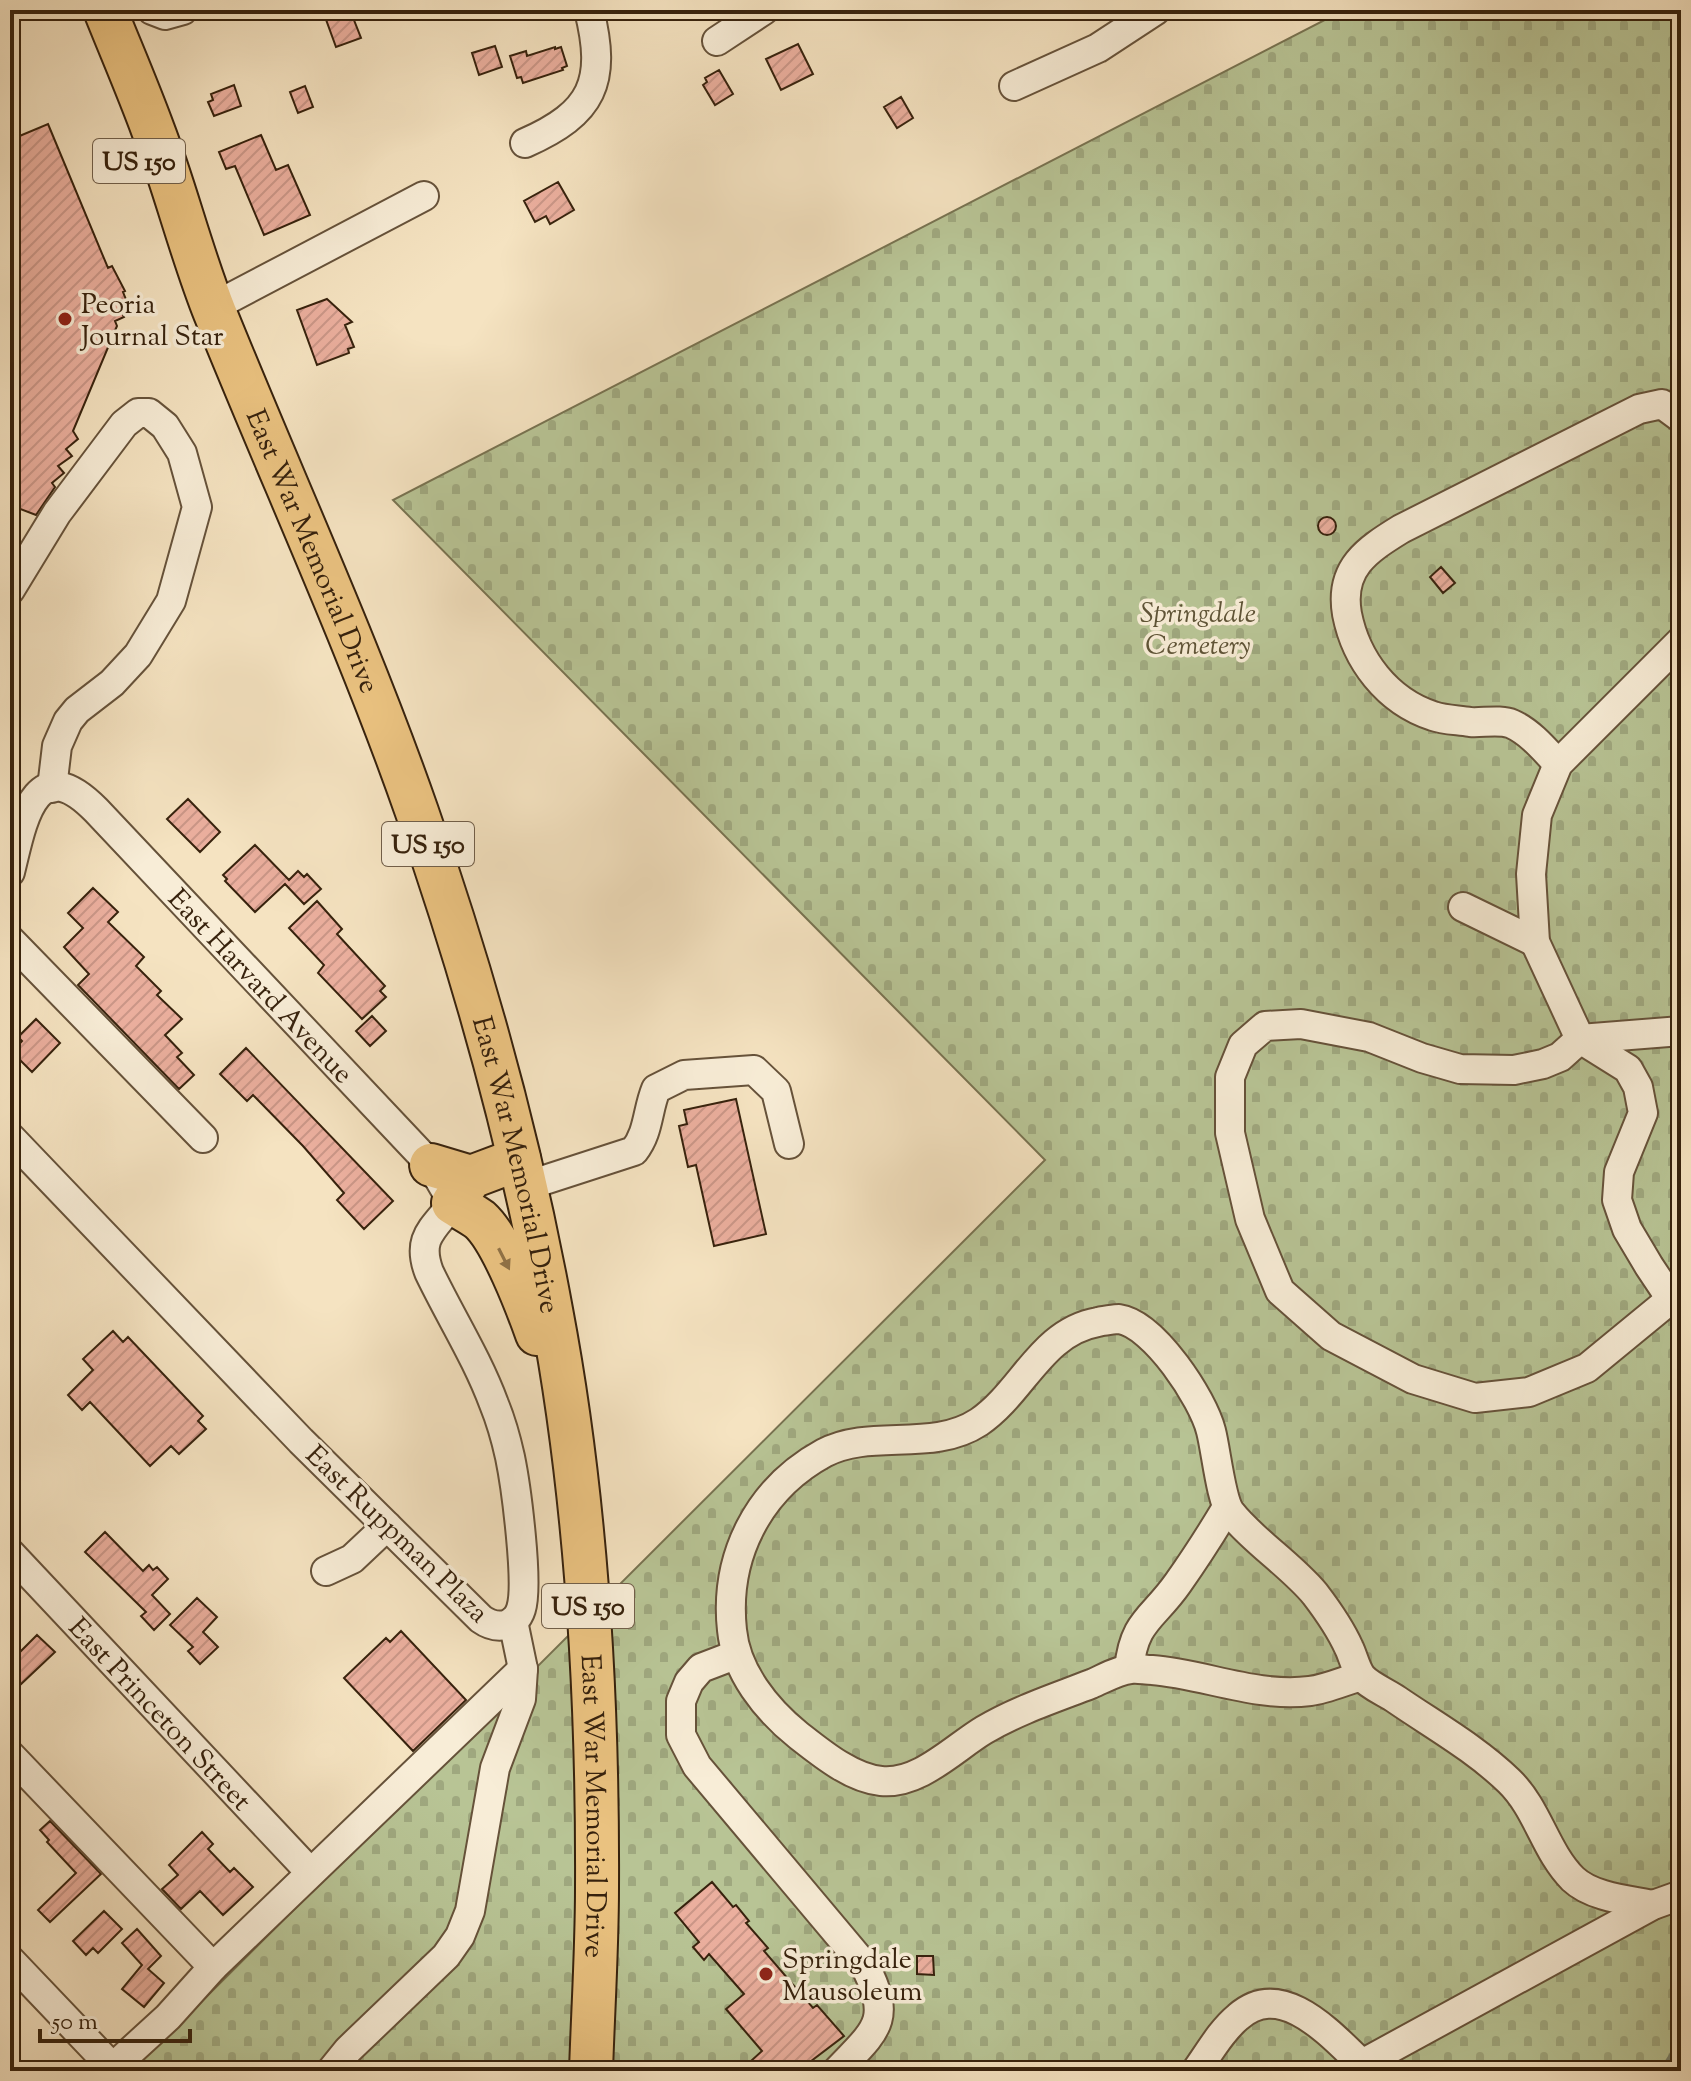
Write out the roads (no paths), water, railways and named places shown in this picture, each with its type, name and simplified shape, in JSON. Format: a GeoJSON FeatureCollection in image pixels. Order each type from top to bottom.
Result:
{"type":"FeatureCollection","features":[{"type":"Feature","properties":{"kind":"highway","name":"East War Memorial Drive"},"geometry":{"type":"LineString","coordinates":[[75,10],[131,144],[213,307]]}},
{"type":"Feature","properties":{"kind":"highway","name":"East War Memorial Drive"},"geometry":{"type":"LineString","coordinates":[[105,10],[154,131],[213,307],[361,666],[417,811],[478,998],[522,1172],[554,1324],[576,1475],[595,1717],[597,1890],[591,2071]]}},
{"type":"Feature","properties":{"kind":"highway"},"geometry":{"type":"LineString","coordinates":[[431,1165],[462,1190],[517,1283],[551,1375],[576,1475]]}},
{"type":"Feature","properties":{"kind":"highway"},"geometry":{"type":"LineString","coordinates":[[462,1190],[522,1172]]}},
{"type":"Feature","properties":{"kind":"street"},"geometry":{"type":"LineString","coordinates":[[525,143],[561,125],[578,113],[585,103],[591,90],[596,55],[589,10]]}},
{"type":"Feature","properties":{"kind":"street"},"geometry":{"type":"LineString","coordinates":[[717,41],[764,10]]}},
{"type":"Feature","properties":{"kind":"street"},"geometry":{"type":"LineString","coordinates":[[1014,86],[1098,48],[1156,10]]}},
{"type":"Feature","properties":{"kind":"street"},"geometry":{"type":"LineString","coordinates":[[213,307],[424,196]]}},
{"type":"Feature","properties":{"kind":"street"},"geometry":{"type":"LineString","coordinates":[[1558,764],[1536,741],[1510,723],[1434,716],[1403,701],[1381,682],[1361,658],[1351,636],[1345,602],[1352,570],[1369,548],[1401,529],[1639,409],[1662,404],[1681,418]]}},
{"type":"Feature","properties":{"kind":"street"},"geometry":{"type":"LineString","coordinates":[[10,590],[57,513],[124,424],[138,413],[149,413],[165,426],[182,453],[197,507],[171,601],[138,655],[112,683],[77,710],[68,721],[57,746],[52,788],[42,791],[30,802],[10,872]]}},
{"type":"Feature","properties":{"kind":"street"},"geometry":{"type":"LineString","coordinates":[[1681,641],[1558,764],[1537,815],[1531,874],[1535,942],[1580,1039],[1628,1069],[1638,1087],[1643,1113],[1619,1172],[1617,1200],[1627,1229],[1676,1304],[1587,1368],[1529,1392],[1475,1398],[1413,1379],[1331,1336],[1280,1291],[1250,1219],[1230,1133],[1230,1077],[1243,1045],[1265,1026],[1301,1024],[1369,1037],[1460,1069],[1514,1070],[1543,1064],[1572,1049],[1580,1039],[1681,1031]]}},
{"type":"Feature","properties":{"kind":"street","name":"East Harvard Avenue"},"geometry":{"type":"LineString","coordinates":[[52,788],[73,791],[96,810],[431,1165]]}},
{"type":"Feature","properties":{"kind":"street"},"geometry":{"type":"LineString","coordinates":[[1463,907],[1535,942]]}},
{"type":"Feature","properties":{"kind":"street"},"geometry":{"type":"LineString","coordinates":[[10,940],[203,1138]]}},
{"type":"Feature","properties":{"kind":"street"},"geometry":{"type":"LineString","coordinates":[[522,1172],[634,1151],[644,1138],[650,1102],[656,1089],[684,1075],[754,1070],[776,1091],[789,1144]]}},
{"type":"Feature","properties":{"kind":"street","name":"East Ruppman Plaza"},"geometry":{"type":"LineString","coordinates":[[10,1137],[171,1307],[387,1526],[481,1619],[498,1626],[513,1621],[521,1609],[522,1578],[510,1458],[494,1403],[429,1272],[424,1253],[430,1231],[462,1190]]}},
{"type":"Feature","properties":{"kind":"street"},"geometry":{"type":"LineString","coordinates":[[1361,1676],[1311,1691],[1265,1690],[1177,1672],[1129,1669],[1031,1706],[907,1778],[880,1781],[847,1769],[827,1756],[780,1720],[760,1696],[735,1655],[729,1609],[733,1570],[742,1539],[760,1511],[808,1462],[838,1446],[935,1439],[965,1430],[996,1407],[1048,1347],[1071,1330],[1118,1319],[1129,1323],[1149,1337],[1176,1366],[1193,1391],[1209,1423],[1226,1509],[1311,1589],[1333,1618],[1361,1676],[1477,1754],[1511,1783],[1532,1809],[1559,1860],[1576,1882],[1605,1895],[1653,1905]]}},
{"type":"Feature","properties":{"kind":"street"},"geometry":{"type":"LineString","coordinates":[[1129,1669],[1132,1644],[1144,1621],[1175,1588],[1226,1509]]}},
{"type":"Feature","properties":{"kind":"street"},"geometry":{"type":"LineString","coordinates":[[326,1571],[352,1559],[387,1526]]}},
{"type":"Feature","properties":{"kind":"street","name":"East Princeton Street"},"geometry":{"type":"LineString","coordinates":[[10,1553],[310,1872]]}},
{"type":"Feature","properties":{"kind":"street"},"geometry":{"type":"LineString","coordinates":[[331,2071],[348,2050],[446,1956],[464,1929],[470,1911],[495,1768],[521,1699],[523,1669],[513,1621]]}},
{"type":"Feature","properties":{"kind":"street"},"geometry":{"type":"LineString","coordinates":[[735,1655],[701,1668],[689,1682],[681,1701],[681,1735],[697,1766],[865,1966],[875,1985],[880,2003],[876,2026],[837,2071]]}},
{"type":"Feature","properties":{"kind":"street"},"geometry":{"type":"LineString","coordinates":[[10,1960],[110,2069],[168,2017],[213,1967],[523,1669]]}},
{"type":"Feature","properties":{"kind":"street"},"geometry":{"type":"LineString","coordinates":[[10,1755],[213,1967]]}},
{"type":"Feature","properties":{"kind":"street"},"geometry":{"type":"LineString","coordinates":[[1196,2071],[1238,2017],[1251,2007],[1268,2003],[1284,2005],[1324,2028],[1359,2068],[1653,1905],[1681,1895]]}},
{"type":"Feature","properties":{"kind":"waterway"},"geometry":{"type":"LineString","coordinates":[[1662,2071],[1681,2041]]}},
{"type":"Feature","properties":{"kind":"place","name":"Peoria Journal Star"},"geometry":{"type":"Point","coordinates":[65,319]}},
{"type":"Feature","properties":{"kind":"place","name":"Springdale Mausoleum"},"geometry":{"type":"Point","coordinates":[766,1974]}},
{"type":"Feature","properties":{"kind":"park label","name":"Springdale Cemetery"},"geometry":{"type":"Point","coordinates":[1198,628]}}]}
